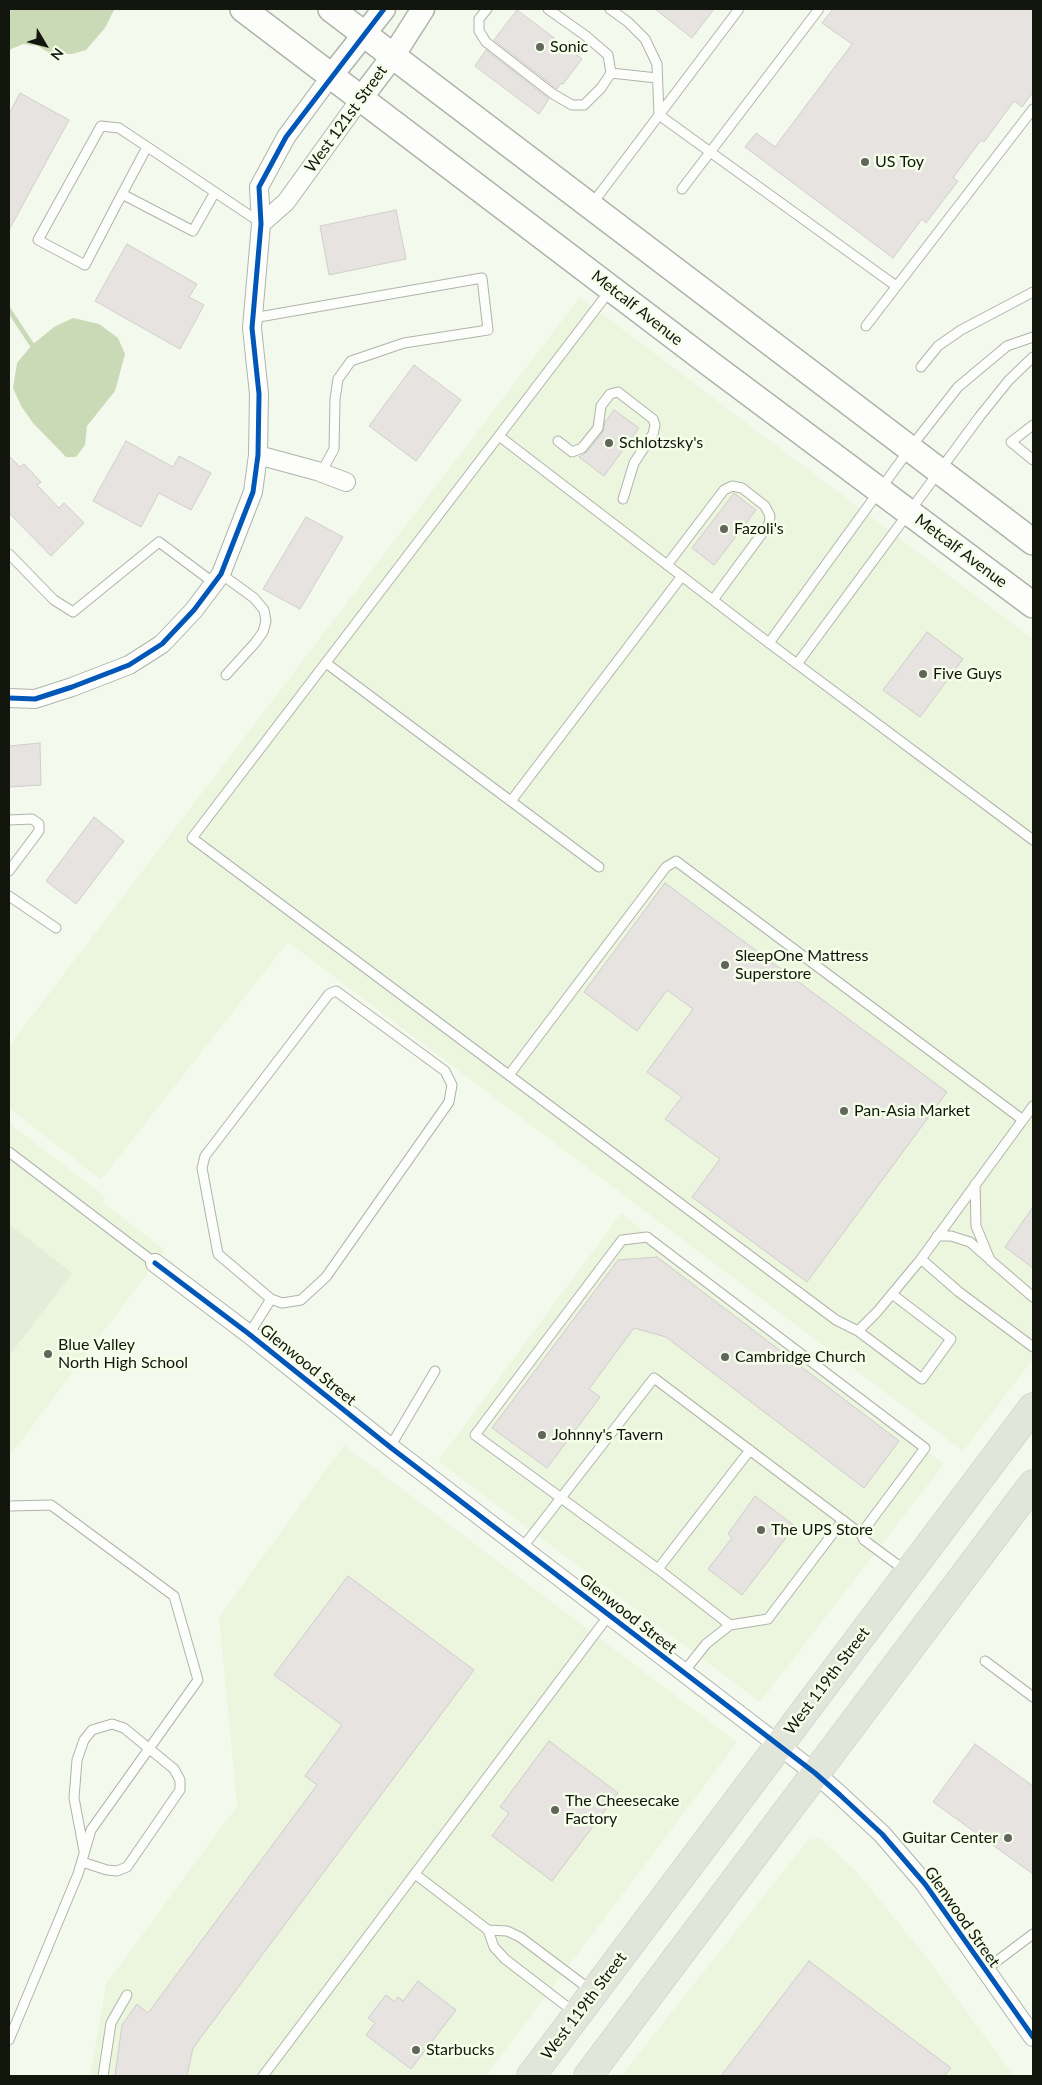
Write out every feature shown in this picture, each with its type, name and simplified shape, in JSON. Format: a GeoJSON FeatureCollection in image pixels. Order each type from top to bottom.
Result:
{"type":"FeatureCollection","features":[{"type":"Feature","properties":{"kind":"main road","name":"Metcalf Avenue"},"geometry":{"type":"LineString","coordinates":[[243,9],[879,491],[1033,605]]}},
{"type":"Feature","properties":{"kind":"main road"},"geometry":{"type":"LineString","coordinates":[[331,9],[1033,542]]}},
{"type":"Feature","properties":{"kind":"main road","name":"West 119th Street"},"geometry":{"type":"LineString","coordinates":[[531,2076],[1033,1407]]}},
{"type":"Feature","properties":{"kind":"main road"},"geometry":{"type":"LineString","coordinates":[[588,2076],[1033,1484]]}},
{"type":"Feature","properties":{"kind":"street"},"geometry":{"type":"LineString","coordinates":[[9,698],[35,699],[72,688],[129,665],[162,644],[194,610],[217,578],[253,492],[258,454],[259,394],[252,328],[261,224],[259,187],[286,137],[384,9]]}},
{"type":"Feature","properties":{"kind":"street","name":"West 121st Street"},"geometry":{"type":"LineString","coordinates":[[261,224],[286,202],[393,56],[422,9]]}},
{"type":"Feature","properties":{"kind":"street"},"geometry":{"type":"LineString","coordinates":[[258,454],[346,482]]}},
{"type":"Feature","properties":{"kind":"street","name":"Glenwood Street"},"geometry":{"type":"LineString","coordinates":[[155,1263],[249,1334],[390,1447],[815,1773],[882,1834],[904,1858],[948,1914],[1033,2037]]}},
{"type":"Feature","properties":{"kind":"lane"},"geometry":{"type":"LineString","coordinates":[[487,9],[479,19],[479,31],[486,42],[553,94],[572,104],[584,105],[601,88],[611,73],[608,55],[586,36],[548,9]]}},
{"type":"Feature","properties":{"kind":"lane"},"geometry":{"type":"LineString","coordinates":[[610,9],[645,38],[657,64],[659,115]]}},
{"type":"Feature","properties":{"kind":"lane"},"geometry":{"type":"LineString","coordinates":[[591,205],[739,9]]}},
{"type":"Feature","properties":{"kind":"lane"},"geometry":{"type":"LineString","coordinates":[[682,189],[819,9]]}},
{"type":"Feature","properties":{"kind":"lane"},"geometry":{"type":"LineString","coordinates":[[611,73],[658,78]]}},
{"type":"Feature","properties":{"kind":"lane"},"geometry":{"type":"LineString","coordinates":[[866,326],[1033,109]]}},
{"type":"Feature","properties":{"kind":"lane"},"geometry":{"type":"LineString","coordinates":[[659,115],[709,153],[896,286]]}},
{"type":"Feature","properties":{"kind":"lane"},"geometry":{"type":"LineString","coordinates":[[147,147],[85,265],[38,240],[101,126],[119,128],[261,224]]}},
{"type":"Feature","properties":{"kind":"lane"},"geometry":{"type":"LineString","coordinates":[[122,194],[193,231],[215,192]]}},
{"type":"Feature","properties":{"kind":"lane"},"geometry":{"type":"LineString","coordinates":[[253,318],[482,278],[488,330],[404,343],[351,361],[338,378],[335,399],[334,449],[321,473]]}},
{"type":"Feature","properties":{"kind":"lane"},"geometry":{"type":"LineString","coordinates":[[612,288],[192,838],[836,1320],[858,1331],[922,1379],[951,1339],[892,1294]]}},
{"type":"Feature","properties":{"kind":"lane"},"geometry":{"type":"LineString","coordinates":[[921,367],[938,346],[961,330],[1033,292]]}},
{"type":"Feature","properties":{"kind":"lane"},"geometry":{"type":"LineString","coordinates":[[768,643],[958,387],[1007,346],[1033,337]]}},
{"type":"Feature","properties":{"kind":"lane"},"geometry":{"type":"LineString","coordinates":[[797,664],[1009,380],[1033,357]]}},
{"type":"Feature","properties":{"kind":"lane"},"geometry":{"type":"LineString","coordinates":[[558,441],[572,452],[582,448],[598,428],[601,406],[610,394],[618,392],[653,419],[655,425],[653,434],[634,463],[623,499]]}},
{"type":"Feature","properties":{"kind":"lane"},"geometry":{"type":"LineString","coordinates":[[1033,425],[1011,442],[1033,460]]}},
{"type":"Feature","properties":{"kind":"lane"},"geometry":{"type":"LineString","coordinates":[[499,436],[768,643],[1033,840]]}},
{"type":"Feature","properties":{"kind":"lane"},"geometry":{"type":"LineString","coordinates":[[667,565],[724,490],[732,486],[742,488],[765,506],[770,516],[769,524],[712,600]]}},
{"type":"Feature","properties":{"kind":"lane"},"geometry":{"type":"LineString","coordinates":[[9,554],[54,600],[74,612],[159,542],[217,578],[254,598],[264,610],[266,621],[262,632],[255,643],[226,675]]}},
{"type":"Feature","properties":{"kind":"lane"},"geometry":{"type":"LineString","coordinates":[[511,801],[682,576]]}},
{"type":"Feature","properties":{"kind":"lane"},"geometry":{"type":"LineString","coordinates":[[326,663],[599,867]]}},
{"type":"Feature","properties":{"kind":"lane"},"geometry":{"type":"LineString","coordinates":[[9,820],[32,819],[39,824],[39,831],[12,860],[9,872]]}},
{"type":"Feature","properties":{"kind":"lane"},"geometry":{"type":"LineString","coordinates":[[509,1075],[666,866],[676,861],[1023,1120]]}},
{"type":"Feature","properties":{"kind":"lane"},"geometry":{"type":"LineString","coordinates":[[9,896],[56,928]]}},
{"type":"Feature","properties":{"kind":"lane"},"geometry":{"type":"LineString","coordinates":[[336,991],[445,1071],[452,1085],[449,1102],[326,1277],[301,1300],[282,1303],[271,1298],[218,1254],[202,1168],[205,1156],[329,994],[336,991]]}},
{"type":"Feature","properties":{"kind":"lane"},"geometry":{"type":"LineString","coordinates":[[858,1331],[892,1294],[920,1259],[1033,1106]]}},
{"type":"Feature","properties":{"kind":"lane"},"geometry":{"type":"LineString","coordinates":[[9,1152],[155,1263]]}},
{"type":"Feature","properties":{"kind":"lane"},"geometry":{"type":"LineString","coordinates":[[975,1184],[976,1226],[990,1260]]}},
{"type":"Feature","properties":{"kind":"lane"},"geometry":{"type":"LineString","coordinates":[[937,1236],[951,1236],[970,1242],[1033,1298]]}},
{"type":"Feature","properties":{"kind":"lane"},"geometry":{"type":"LineString","coordinates":[[730,1625],[658,1569],[475,1435],[622,1240],[647,1237],[925,1448],[861,1534]]}},
{"type":"Feature","properties":{"kind":"lane"},"geometry":{"type":"LineString","coordinates":[[920,1259],[959,1292],[1033,1347]]}},
{"type":"Feature","properties":{"kind":"lane"},"geometry":{"type":"LineString","coordinates":[[249,1334],[271,1298]]}},
{"type":"Feature","properties":{"kind":"lane"},"geometry":{"type":"LineString","coordinates":[[390,1447],[436,1371]]}},
{"type":"Feature","properties":{"kind":"lane"},"geometry":{"type":"LineString","coordinates":[[522,1548],[654,1378],[843,1520],[861,1534],[864,1540],[908,1573]]}},
{"type":"Feature","properties":{"kind":"lane"},"geometry":{"type":"LineString","coordinates":[[658,1569],[750,1450]]}},
{"type":"Feature","properties":{"kind":"lane"},"geometry":{"type":"LineString","coordinates":[[9,1506],[51,1505],[174,1596],[198,1680],[92,1830],[83,1858],[9,2040]]}},
{"type":"Feature","properties":{"kind":"lane"},"geometry":{"type":"LineString","coordinates":[[683,1673],[706,1644],[730,1625],[768,1619],[843,1520]]}},
{"type":"Feature","properties":{"kind":"lane"},"geometry":{"type":"LineString","coordinates":[[263,2076],[609,1615]]}},
{"type":"Feature","properties":{"kind":"lane"},"geometry":{"type":"LineString","coordinates":[[985,1661],[1033,1697]]}},
{"type":"Feature","properties":{"kind":"lane"},"geometry":{"type":"LineString","coordinates":[[112,1724],[124,1728],[174,1769],[180,1780],[180,1790],[127,1867],[117,1872],[107,1870],[83,1858],[74,1798],[77,1760],[84,1740],[92,1730],[112,1724]]}},
{"type":"Feature","properties":{"kind":"lane"},"geometry":{"type":"LineString","coordinates":[[415,1874],[488,1930],[494,1947],[505,1959],[578,2014]]}},
{"type":"Feature","properties":{"kind":"lane"},"geometry":{"type":"LineString","coordinates":[[488,1930],[507,1931],[520,1937],[594,1992]]}},
{"type":"Feature","properties":{"kind":"lane"},"geometry":{"type":"LineString","coordinates":[[985,1970],[1033,1934]]}},
{"type":"Feature","properties":{"kind":"lane"},"geometry":{"type":"LineString","coordinates":[[104,2076],[111,2024],[127,1995]]}},
{"type":"Feature","properties":{"kind":"shaded area"},"geometry":{"type":"Polygon","coordinates":[[[9,9],[114,10],[105,28],[86,50],[72,54],[51,54],[38,46],[23,44],[9,50],[9,9]]]}},
{"type":"Feature","properties":{"kind":"shaded area"},"geometry":{"type":"Polygon","coordinates":[[[580,297],[1033,639],[1033,1359],[963,1451],[288,942],[101,1180],[9,1108],[9,1046],[580,297]]]}},
{"type":"Feature","properties":{"kind":"shaded area"},"geometry":{"type":"Polygon","coordinates":[[[73,318],[99,324],[118,338],[125,354],[115,391],[87,426],[85,445],[76,457],[66,457],[33,423],[21,406],[13,388],[17,363],[32,345],[54,327],[73,318]]]}},
{"type":"Feature","properties":{"kind":"shaded area","name":"Blue Valley North High School"},"geometry":{"type":"Polygon","coordinates":[[[9,1123],[106,1197],[102,1202],[165,1250],[9,1457],[9,1123]]]}},
{"type":"Feature","properties":{"kind":"shaded area"},"geometry":{"type":"Polygon","coordinates":[[[621,1213],[944,1464],[760,1702],[438,1461],[621,1213]]]}},
{"type":"Feature","properties":{"kind":"shaded area"},"geometry":{"type":"Polygon","coordinates":[[[9,1224],[72,1273],[9,1356],[9,1224]]]}},
{"type":"Feature","properties":{"kind":"shaded area"},"geometry":{"type":"Polygon","coordinates":[[[344,1445],[737,1742],[486,2076],[90,2076],[106,1984],[237,1806],[219,1617],[344,1445]]]}},
{"type":"Feature","properties":{"kind":"shaded area"},"geometry":{"type":"Polygon","coordinates":[[[820,1838],[856,1871],[927,1958],[1014,2076],[621,2076],[808,1840],[820,1838]]]}},
{"type":"Feature","properties":{"kind":"building"},"geometry":{"type":"Polygon","coordinates":[[[655,9],[714,9],[692,38],[655,9]]]}},
{"type":"Feature","properties":{"kind":"building"},"geometry":{"type":"Polygon","coordinates":[[[833,9],[1033,9],[1033,92],[1022,107],[1014,101],[984,142],[981,140],[953,178],[958,181],[926,223],[922,219],[893,258],[745,147],[756,133],[775,147],[852,44],[822,23],[833,9]]]}},
{"type":"Feature","properties":{"kind":"building","name":"Sonic"},"geometry":{"type":"Polygon","coordinates":[[[517,10],[582,59],[557,89],[494,40],[517,10]]]}},
{"type":"Feature","properties":{"kind":"building"},"geometry":{"type":"Polygon","coordinates":[[[486,50],[549,99],[539,114],[475,66],[486,50]]]}},
{"type":"Feature","properties":{"kind":"building"},"geometry":{"type":"Polygon","coordinates":[[[20,93],[69,120],[9,230],[9,114],[20,93]]]}},
{"type":"Feature","properties":{"kind":"building"},"geometry":{"type":"Polygon","coordinates":[[[396,210],[406,259],[329,275],[320,226],[396,210]]]}},
{"type":"Feature","properties":{"kind":"building"},"geometry":{"type":"Polygon","coordinates":[[[127,244],[197,284],[189,297],[204,305],[180,349],[95,301],[127,244]]]}},
{"type":"Feature","properties":{"kind":"building"},"geometry":{"type":"Polygon","coordinates":[[[414,365],[461,400],[416,461],[369,426],[414,365]]]}},
{"type":"Feature","properties":{"kind":"building","name":"Schlotzsky's"},"geometry":{"type":"Polygon","coordinates":[[[614,410],[639,428],[604,476],[579,457],[587,452],[603,432],[605,422],[614,410]]]}},
{"type":"Feature","properties":{"kind":"building"},"geometry":{"type":"Polygon","coordinates":[[[126,441],[173,467],[179,456],[211,473],[191,510],[159,493],[141,527],[93,501],[126,441]]]}},
{"type":"Feature","properties":{"kind":"building"},"geometry":{"type":"Polygon","coordinates":[[[9,456],[20,467],[24,464],[41,482],[37,485],[59,508],[64,503],[84,523],[51,556],[9,513],[9,456]]]}},
{"type":"Feature","properties":{"kind":"building","name":"Fazoli's"},"geometry":{"type":"Polygon","coordinates":[[[734,493],[756,510],[714,565],[692,548],[734,493]]]}},
{"type":"Feature","properties":{"kind":"building"},"geometry":{"type":"Polygon","coordinates":[[[306,517],[343,537],[300,609],[263,589],[306,517]]]}},
{"type":"Feature","properties":{"kind":"building","name":"Five Guys"},"geometry":{"type":"Polygon","coordinates":[[[927,632],[963,659],[920,717],[883,690],[927,632]]]}},
{"type":"Feature","properties":{"kind":"building"},"geometry":{"type":"Polygon","coordinates":[[[40,743],[41,785],[9,787],[9,746],[40,743]]]}},
{"type":"Feature","properties":{"kind":"building"},"geometry":{"type":"Polygon","coordinates":[[[94,817],[124,841],[76,904],[46,881],[94,817]]]}},
{"type":"Feature","properties":{"kind":"building"},"geometry":{"type":"Polygon","coordinates":[[[665,883],[947,1092],[807,1282],[692,1197],[720,1159],[665,1119],[682,1097],[647,1072],[693,1009],[667,990],[637,1031],[584,992],[665,883]]]}},
{"type":"Feature","properties":{"kind":"building"},"geometry":{"type":"Polygon","coordinates":[[[1033,1207],[1033,1268],[1005,1247],[1033,1207]]]}},
{"type":"Feature","properties":{"kind":"building"},"geometry":{"type":"Polygon","coordinates":[[[657,1257],[899,1441],[864,1488],[666,1337],[634,1328],[589,1389],[600,1397],[547,1468],[492,1428],[618,1260],[657,1257]]]}},
{"type":"Feature","properties":{"kind":"building"},"geometry":{"type":"Polygon","coordinates":[[[755,1496],[795,1526],[742,1595],[708,1569],[732,1538],[728,1534],[755,1496]]]}},
{"type":"Feature","properties":{"kind":"building"},"geometry":{"type":"Polygon","coordinates":[[[348,1576],[474,1670],[193,2048],[187,2076],[115,2076],[122,2025],[137,2004],[148,2013],[317,1785],[305,1776],[342,1725],[274,1675],[348,1576]]]}},
{"type":"Feature","properties":{"kind":"building","name":"The Cheesecake Factory"},"geometry":{"type":"Polygon","coordinates":[[[549,1741],[618,1793],[552,1881],[492,1836],[509,1813],[500,1807],[549,1741]]]}},
{"type":"Feature","properties":{"kind":"building","name":"Guitar Center"},"geometry":{"type":"Polygon","coordinates":[[[975,1744],[1033,1786],[1033,1874],[933,1802],[975,1744]]]}},
{"type":"Feature","properties":{"kind":"building"},"geometry":{"type":"Polygon","coordinates":[[[809,1961],[951,2068],[944,2076],[721,2076],[809,1961]]]}},
{"type":"Feature","properties":{"kind":"building"},"geometry":{"type":"Polygon","coordinates":[[[418,1981],[456,2010],[411,2069],[366,2035],[375,2023],[368,2018],[386,1995],[395,2002],[398,1997],[403,2001],[418,1981]]]}},
{"type":"Feature","properties":{"kind":"waterway"},"geometry":{"type":"LineString","coordinates":[[9,310],[32,345]]}},
{"type":"Feature","properties":{"kind":"cycle path"},"geometry":{"type":"LineString","coordinates":[[9,698],[35,699],[129,665],[162,644],[194,610],[221,574],[253,492],[258,455],[259,394],[252,328],[261,224],[259,187],[286,137],[384,9]]}},
{"type":"Feature","properties":{"kind":"cycle path"},"geometry":{"type":"LineString","coordinates":[[155,1263],[249,1334],[390,1447],[815,1773],[840,1795],[882,1834],[925,1884],[1033,2037]]}},
{"type":"Feature","properties":{"kind":"place","name":"Sonic"},"geometry":{"type":"Point","coordinates":[540,47]}},
{"type":"Feature","properties":{"kind":"place","name":"US Toy"},"geometry":{"type":"Point","coordinates":[865,162]}},
{"type":"Feature","properties":{"kind":"place","name":"Schlotzsky's"},"geometry":{"type":"Point","coordinates":[609,443]}},
{"type":"Feature","properties":{"kind":"place","name":"Fazoli's"},"geometry":{"type":"Point","coordinates":[724,529]}},
{"type":"Feature","properties":{"kind":"place","name":"Five Guys"},"geometry":{"type":"Point","coordinates":[923,674]}},
{"type":"Feature","properties":{"kind":"place","name":"SleepOne Mattress Superstore"},"geometry":{"type":"Point","coordinates":[725,965]}},
{"type":"Feature","properties":{"kind":"place","name":"Pan-Asia Market"},"geometry":{"type":"Point","coordinates":[844,1111]}},
{"type":"Feature","properties":{"kind":"place","name":"Blue Valley North High School"},"geometry":{"type":"Point","coordinates":[48,1354]}},
{"type":"Feature","properties":{"kind":"place","name":"Cambridge Church"},"geometry":{"type":"Point","coordinates":[725,1357]}},
{"type":"Feature","properties":{"kind":"place","name":"Johnny's Tavern"},"geometry":{"type":"Point","coordinates":[542,1435]}},
{"type":"Feature","properties":{"kind":"place","name":"The UPS Store"},"geometry":{"type":"Point","coordinates":[761,1530]}},
{"type":"Feature","properties":{"kind":"place","name":"The Cheesecake Factory"},"geometry":{"type":"Point","coordinates":[555,1810]}},
{"type":"Feature","properties":{"kind":"place","name":"Guitar Center"},"geometry":{"type":"Point","coordinates":[1008,1838]}},
{"type":"Feature","properties":{"kind":"place","name":"Starbucks"},"geometry":{"type":"Point","coordinates":[416,2050]}}]}
